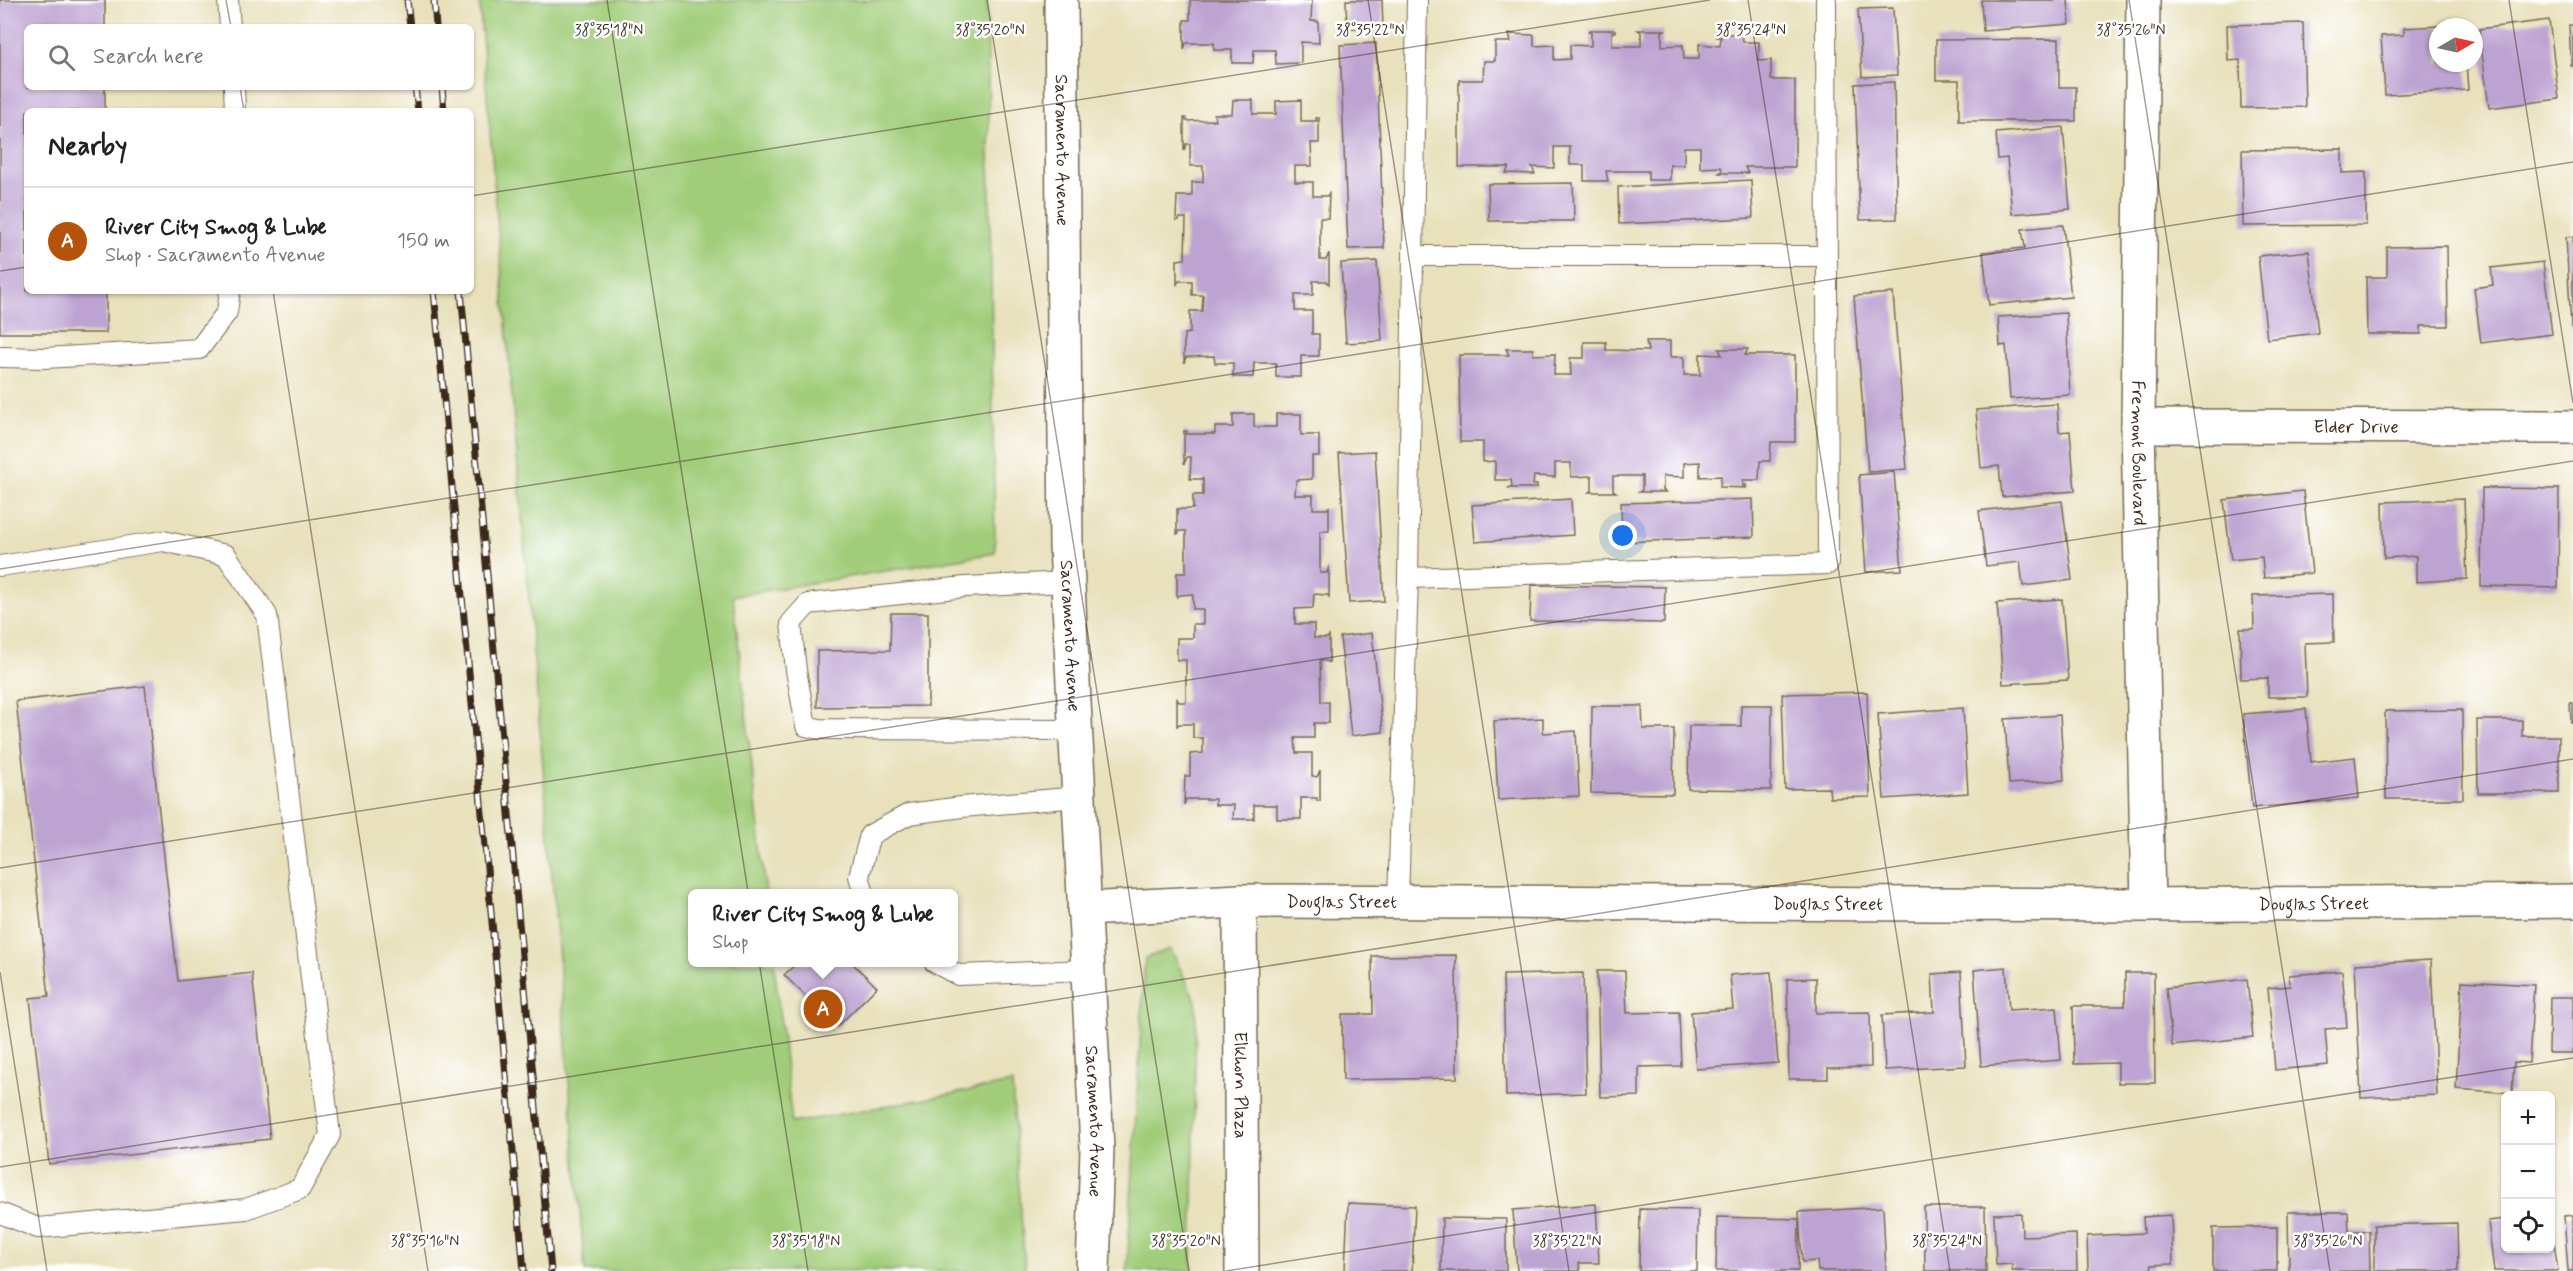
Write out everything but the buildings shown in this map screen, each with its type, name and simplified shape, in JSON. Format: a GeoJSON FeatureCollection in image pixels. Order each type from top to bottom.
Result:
{"type":"FeatureCollection","features":[{"type":"Feature","properties":{"kind":"street","name":"Sacramento Avenue"},"geometry":{"type":"LineString","coordinates":[[1061,0],[1067,582],[1097,1148],[1093,1271]]}},
{"type":"Feature","properties":{"kind":"street","name":"Fremont Boulevard"},"geometry":{"type":"LineString","coordinates":[[2143,0],[2138,426],[2148,905]]}},
{"type":"Feature","properties":{"kind":"street","name":"Elder Drive"},"geometry":{"type":"LineString","coordinates":[[2138,426],[2573,427]]}},
{"type":"Feature","properties":{"kind":"street","name":"Douglas Street"},"geometry":{"type":"LineString","coordinates":[[1084,909],[1240,901],[2148,905],[2573,901]]}},
{"type":"Feature","properties":{"kind":"street","name":"Elkhorn Plaza"},"geometry":{"type":"LineString","coordinates":[[1240,901],[1242,1271]]}},
{"type":"Feature","properties":{"kind":"lane"},"geometry":{"type":"LineString","coordinates":[[228,0],[230,24]]}},
{"type":"Feature","properties":{"kind":"lane"},"geometry":{"type":"LineString","coordinates":[[1398,901],[1408,578],[1417,0]]}},
{"type":"Feature","properties":{"kind":"lane"},"geometry":{"type":"LineString","coordinates":[[1408,578],[1828,564],[1826,0]]}},
{"type":"Feature","properties":{"kind":"lane"},"geometry":{"type":"LineString","coordinates":[[234,90],[235,108]]}},
{"type":"Feature","properties":{"kind":"lane"},"geometry":{"type":"LineString","coordinates":[[1413,256],[1827,256]]}},
{"type":"Feature","properties":{"kind":"lane"},"geometry":{"type":"LineString","coordinates":[[0,357],[45,358],[199,349],[227,312],[230,294]]}},
{"type":"Feature","properties":{"kind":"lane"},"geometry":{"type":"LineString","coordinates":[[0,566],[163,541],[226,555],[267,615],[330,1135],[300,1189],[246,1209],[38,1228],[0,1213]]}},
{"type":"Feature","properties":{"kind":"lane"},"geometry":{"type":"LineString","coordinates":[[1067,582],[965,587],[808,604],[791,623],[796,670],[806,726],[819,729],[1075,730]]}},
{"type":"Feature","properties":{"kind":"lane"},"geometry":{"type":"LineString","coordinates":[[863,889],[859,876],[870,834],[909,814],[1079,797]]}},
{"type":"Feature","properties":{"kind":"lane"},"geometry":{"type":"LineString","coordinates":[[942,967],[958,975],[1088,970]]}},
{"type":"Feature","properties":{"kind":"green space"},"geometry":{"type":"Polygon","coordinates":[[[479,0],[987,0],[995,553],[733,596],[766,889],[688,889],[688,967],[774,967],[792,1123],[1012,1083],[1025,1271],[585,1271],[479,0]]]}},
{"type":"Feature","properties":{"kind":"green space"},"geometry":{"type":"Polygon","coordinates":[[[1171,949],[1196,1002],[1192,1271],[1127,1271],[1145,958],[1171,949]]]}},
{"type":"Feature","properties":{"kind":"railway"},"geometry":{"type":"LineString","coordinates":[[407,0],[410,24]]}},
{"type":"Feature","properties":{"kind":"railway"},"geometry":{"type":"LineString","coordinates":[[434,0],[436,24]]}},
{"type":"Feature","properties":{"kind":"railway"},"geometry":{"type":"LineString","coordinates":[[415,90],[418,108]]}},
{"type":"Feature","properties":{"kind":"railway"},"geometry":{"type":"LineString","coordinates":[[442,90],[444,108]]}},
{"type":"Feature","properties":{"kind":"railway"},"geometry":{"type":"LineString","coordinates":[[434,294],[524,1271]]}},
{"type":"Feature","properties":{"kind":"railway"},"geometry":{"type":"LineString","coordinates":[[461,294],[551,1271]]}},
{"type":"Feature","properties":{"kind":"place","name":"River City Smog & Lube"},"geometry":{"type":"Point","coordinates":[823,1009]}}]}
